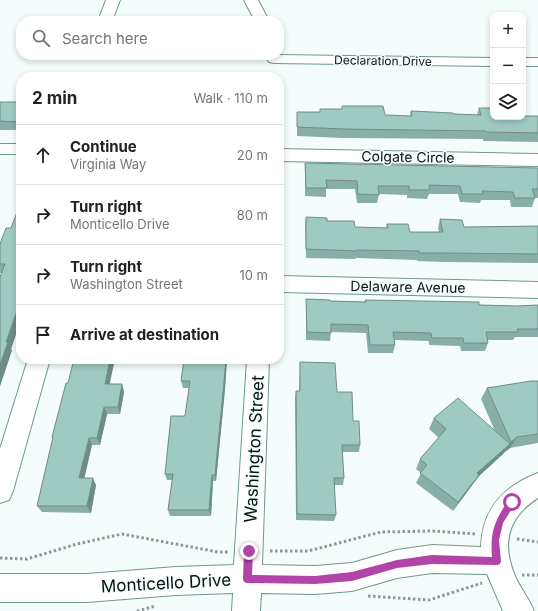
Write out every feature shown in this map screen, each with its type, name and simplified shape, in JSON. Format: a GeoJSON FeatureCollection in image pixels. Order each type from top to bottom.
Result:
{"type":"FeatureCollection","features":[{"type":"Feature","properties":{"kind":"street"},"geometry":{"type":"LineString","coordinates":[[107,16],[113,0]]}},
{"type":"Feature","properties":{"kind":"street"},"geometry":{"type":"LineString","coordinates":[[251,0],[259,16]]}},
{"type":"Feature","properties":{"kind":"street","name":"Declaration Drive"},"geometry":{"type":"LineString","coordinates":[[273,62],[490,62]]}},
{"type":"Feature","properties":{"kind":"street"},"geometry":{"type":"LineString","coordinates":[[526,62],[538,62]]}},
{"type":"Feature","properties":{"kind":"street"},"geometry":{"type":"LineString","coordinates":[[0,149],[16,149]]}},
{"type":"Feature","properties":{"kind":"street","name":"Colgate Circle"},"geometry":{"type":"LineString","coordinates":[[284,155],[538,160]]}},
{"type":"Feature","properties":{"kind":"street","name":"Delaware Avenue"},"geometry":{"type":"LineString","coordinates":[[284,284],[538,290]]}},
{"type":"Feature","properties":{"kind":"street"},"geometry":{"type":"LineString","coordinates":[[0,491],[38,364]]}},
{"type":"Feature","properties":{"kind":"street","name":"Washington Street"},"geometry":{"type":"LineString","coordinates":[[246,611],[258,364]]}},
{"type":"Feature","properties":{"kind":"street"},"geometry":{"type":"LineString","coordinates":[[520,611],[506,587],[497,561],[495,540],[500,521],[512,502],[530,488],[538,485]]}},
{"type":"Feature","properties":{"kind":"street","name":"Monticello Drive"},"geometry":{"type":"LineString","coordinates":[[0,588],[87,588],[176,581],[247,579],[315,580],[352,577],[397,564],[432,559],[497,561]]}},
{"type":"Feature","properties":{"kind":"building"},"geometry":{"type":"Polygon","coordinates":[[[0,102],[16,102],[16,122],[0,121],[0,102]]]}},
{"type":"Feature","properties":{"kind":"building"},"geometry":{"type":"Polygon","coordinates":[[[342,106],[383,106],[385,115],[412,116],[411,111],[481,115],[479,108],[490,108],[490,120],[526,120],[526,116],[538,116],[538,133],[297,127],[297,112],[320,112],[320,109],[342,109],[342,106]]]}},
{"type":"Feature","properties":{"kind":"building"},"geometry":{"type":"Polygon","coordinates":[[[305,163],[538,168],[538,189],[532,189],[535,198],[515,198],[513,192],[482,191],[483,194],[462,194],[460,186],[429,185],[430,190],[409,190],[409,186],[378,186],[379,195],[358,194],[357,181],[326,180],[327,188],[306,188],[305,163]]]}},
{"type":"Feature","properties":{"kind":"building"},"geometry":{"type":"Polygon","coordinates":[[[16,215],[16,314],[0,365],[0,277],[5,264],[0,264],[0,244],[6,228],[11,228],[16,215]]]}},
{"type":"Feature","properties":{"kind":"building"},"geometry":{"type":"Polygon","coordinates":[[[306,217],[327,218],[327,221],[354,221],[355,227],[388,228],[387,224],[408,224],[410,232],[443,232],[440,219],[462,220],[464,227],[538,226],[538,254],[420,253],[419,251],[306,249],[306,217]]]}},
{"type":"Feature","properties":{"kind":"building"},"geometry":{"type":"Polygon","coordinates":[[[306,299],[366,302],[365,300],[479,302],[479,305],[517,306],[538,305],[538,329],[517,329],[518,332],[486,332],[488,343],[464,343],[463,338],[432,338],[431,333],[393,332],[395,345],[370,345],[368,325],[331,324],[331,333],[307,332],[306,299]]]}},
{"type":"Feature","properties":{"kind":"building"},"geometry":{"type":"Polygon","coordinates":[[[300,362],[335,363],[337,392],[352,392],[353,421],[359,421],[360,445],[342,445],[344,478],[334,478],[336,515],[297,514],[296,391],[300,391],[300,362]]]}},
{"type":"Feature","properties":{"kind":"building"},"geometry":{"type":"Polygon","coordinates":[[[73,364],[109,364],[105,384],[122,384],[118,407],[104,407],[97,438],[89,438],[79,478],[93,478],[87,506],[37,506],[52,437],[66,383],[68,383],[73,364]]]}},
{"type":"Feature","properties":{"kind":"building"},"geometry":{"type":"Polygon","coordinates":[[[183,364],[226,364],[215,475],[212,475],[209,510],[168,510],[173,474],[165,474],[171,416],[185,416],[190,381],[181,381],[183,364]]]}},
{"type":"Feature","properties":{"kind":"building"},"geometry":{"type":"Polygon","coordinates":[[[538,381],[538,434],[517,437],[511,442],[487,388],[538,381]]]}},
{"type":"Feature","properties":{"kind":"building"},"geometry":{"type":"Polygon","coordinates":[[[458,398],[510,444],[477,473],[479,475],[458,502],[420,473],[427,465],[420,459],[446,429],[434,418],[458,398]]]}},
{"type":"Feature","properties":{"kind":"route"},"geometry":{"type":"LineString","coordinates":[[249,551],[247,579],[315,580],[352,577],[397,564],[432,559],[497,561],[495,540],[500,521],[512,502]]}}]}
